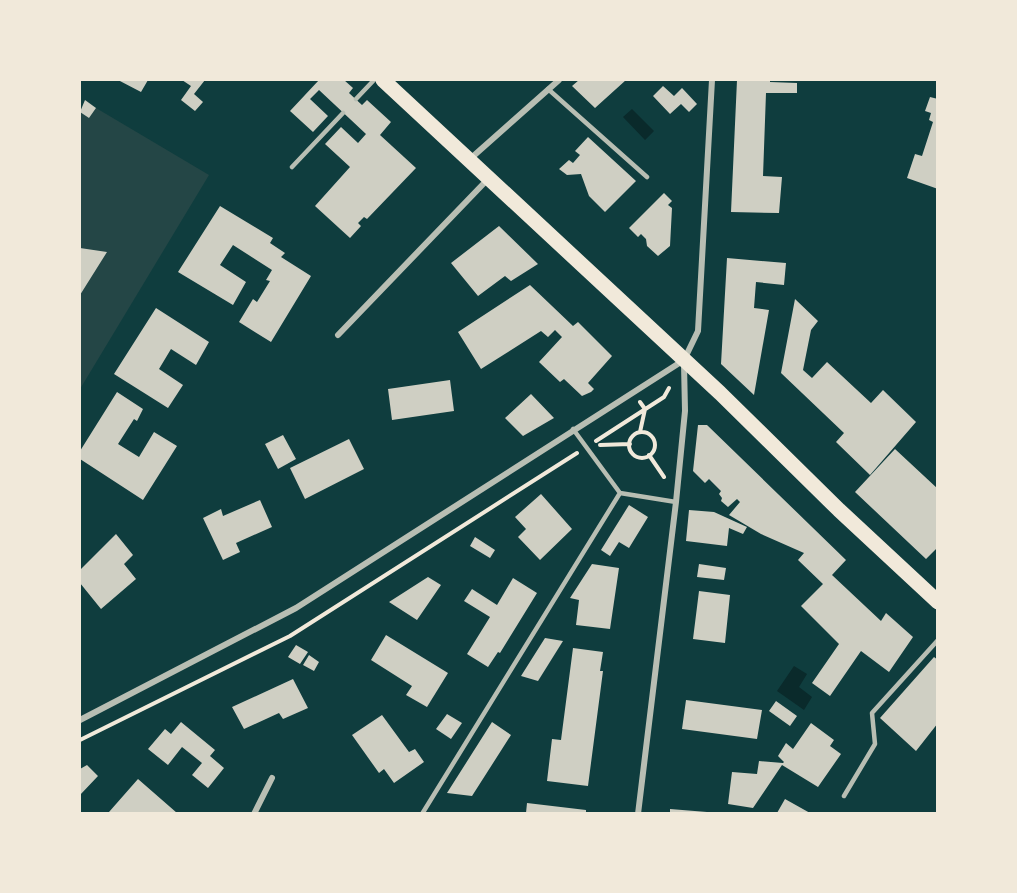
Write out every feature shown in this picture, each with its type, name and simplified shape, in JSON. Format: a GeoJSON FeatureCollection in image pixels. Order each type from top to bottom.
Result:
{"type":"FeatureCollection","features":[{"type":"Feature","properties":{"kind":"main road"},"geometry":{"type":"LineString","coordinates":[[383,80],[684,360],[938,602]]}},
{"type":"Feature","properties":{"kind":"street"},"geometry":{"type":"LineString","coordinates":[[468,161],[559,80]]}},
{"type":"Feature","properties":{"kind":"street"},"geometry":{"type":"LineString","coordinates":[[638,813],[676,501],[685,411],[684,360],[698,331],[712,80]]}},
{"type":"Feature","properties":{"kind":"street"},"geometry":{"type":"LineString","coordinates":[[338,335],[488,179]]}},
{"type":"Feature","properties":{"kind":"street"},"geometry":{"type":"LineString","coordinates":[[80,720],[296,608],[684,360]]}},
{"type":"Feature","properties":{"kind":"street"},"geometry":{"type":"LineString","coordinates":[[254,813],[272,778]]}},
{"type":"Feature","properties":{"kind":"lane"},"geometry":{"type":"LineString","coordinates":[[356,99],[374,80]]}},
{"type":"Feature","properties":{"kind":"lane"},"geometry":{"type":"LineString","coordinates":[[549,89],[647,177]]}},
{"type":"Feature","properties":{"kind":"lane"},"geometry":{"type":"LineString","coordinates":[[292,167],[343,113]]}},
{"type":"Feature","properties":{"kind":"lane"},"geometry":{"type":"LineString","coordinates":[[573,429],[620,493],[676,501]]}},
{"type":"Feature","properties":{"kind":"lane"},"geometry":{"type":"LineString","coordinates":[[422,813],[620,493]]}},
{"type":"Feature","properties":{"kind":"lane"},"geometry":{"type":"LineString","coordinates":[[844,796],[875,744],[872,713],[938,640]]}},
{"type":"Feature","properties":{"kind":"path"},"geometry":{"type":"LineString","coordinates":[[632,392],[645,409],[640,432],[633,437],[630,444],[632,452],[638,457],[646,457],[652,453],[655,444],[652,436],[640,432]]}},
{"type":"Feature","properties":{"kind":"path"},"geometry":{"type":"LineString","coordinates":[[586,447],[630,444]]}},
{"type":"Feature","properties":{"kind":"shaded area"},"geometry":{"type":"Polygon","coordinates":[[[96,108],[209,175],[80,389],[80,112],[89,118],[96,108]]]}},
{"type":"Feature","properties":{"kind":"shaded area"},"geometry":{"type":"Polygon","coordinates":[[[632,109],[654,131],[645,140],[623,117],[632,109]]]}},
{"type":"Feature","properties":{"kind":"shaded area"},"geometry":{"type":"Polygon","coordinates":[[[794,666],[807,674],[799,687],[812,697],[804,710],[777,691],[794,666]]]}},
{"type":"Feature","properties":{"kind":"building"},"geometry":{"type":"Polygon","coordinates":[[[118,80],[148,80],[141,92],[118,80]]]}},
{"type":"Feature","properties":{"kind":"building"},"geometry":{"type":"Polygon","coordinates":[[[182,80],[205,80],[194,94],[203,102],[195,111],[181,100],[191,86],[182,80]]]}},
{"type":"Feature","properties":{"kind":"building"},"geometry":{"type":"Polygon","coordinates":[[[319,80],[344,80],[353,88],[349,93],[362,105],[367,100],[391,122],[380,135],[416,168],[367,219],[364,217],[358,223],[361,226],[350,238],[315,206],[350,167],[325,144],[341,127],[358,143],[366,134],[319,90],[310,99],[328,116],[313,132],[290,111],[319,80]]]}},
{"type":"Feature","properties":{"kind":"building"},"geometry":{"type":"Polygon","coordinates":[[[579,80],[626,80],[595,108],[572,86],[579,80]]]}},
{"type":"Feature","properties":{"kind":"building"},"geometry":{"type":"Polygon","coordinates":[[[737,80],[797,83],[797,93],[766,93],[763,176],[782,177],[779,213],[731,212],[737,80]]]}},
{"type":"Feature","properties":{"kind":"building"},"geometry":{"type":"Polygon","coordinates":[[[663,86],[674,96],[682,88],[697,104],[689,112],[681,104],[670,114],[653,96],[663,86]]]}},
{"type":"Feature","properties":{"kind":"building"},"geometry":{"type":"Polygon","coordinates":[[[930,97],[938,99],[938,189],[907,178],[915,154],[922,156],[933,122],[929,120],[931,113],[925,111],[930,97]]]}},
{"type":"Feature","properties":{"kind":"building"},"geometry":{"type":"Polygon","coordinates":[[[85,100],[96,108],[89,118],[80,112],[85,100]]]}},
{"type":"Feature","properties":{"kind":"building"},"geometry":{"type":"Polygon","coordinates":[[[588,137],[636,181],[605,212],[589,196],[581,174],[567,175],[559,169],[569,160],[573,163],[580,155],[575,151],[588,137]]]}},
{"type":"Feature","properties":{"kind":"building"},"geometry":{"type":"Polygon","coordinates":[[[664,193],[672,201],[668,205],[672,208],[670,246],[658,256],[647,246],[646,239],[641,234],[638,237],[629,228],[664,193]]]}},
{"type":"Feature","properties":{"kind":"building"},"geometry":{"type":"Polygon","coordinates":[[[220,206],[273,238],[270,243],[285,253],[281,257],[311,276],[271,342],[239,322],[253,299],[257,302],[270,281],[266,280],[272,270],[233,245],[220,265],[246,282],[233,305],[178,272],[220,206]]]}},
{"type":"Feature","properties":{"kind":"building"},"geometry":{"type":"Polygon","coordinates":[[[499,226],[538,264],[511,281],[505,276],[478,296],[451,263],[499,226]]]}},
{"type":"Feature","properties":{"kind":"building"},"geometry":{"type":"Polygon","coordinates":[[[80,248],[107,252],[80,295],[80,248]]]}},
{"type":"Feature","properties":{"kind":"building"},"geometry":{"type":"Polygon","coordinates":[[[727,258],[786,263],[784,285],[756,282],[754,308],[769,310],[754,395],[721,364],[727,258]]]}},
{"type":"Feature","properties":{"kind":"building"},"geometry":{"type":"Polygon","coordinates":[[[530,285],[573,326],[578,322],[612,356],[588,383],[594,389],[591,392],[582,396],[564,379],[560,382],[539,362],[562,337],[555,330],[548,337],[541,331],[481,369],[458,332],[530,285]]]}},
{"type":"Feature","properties":{"kind":"building"},"geometry":{"type":"Polygon","coordinates":[[[795,299],[818,321],[811,330],[803,370],[812,378],[827,362],[871,403],[883,390],[916,422],[870,475],[836,442],[844,433],[781,373],[795,299]]]}},
{"type":"Feature","properties":{"kind":"building"},"geometry":{"type":"Polygon","coordinates":[[[156,308],[209,342],[196,365],[171,349],[159,369],[183,385],[168,408],[114,374],[156,308]]]}},
{"type":"Feature","properties":{"kind":"building"},"geometry":{"type":"Polygon","coordinates":[[[450,380],[454,411],[392,420],[388,389],[450,380]]]}},
{"type":"Feature","properties":{"kind":"building"},"geometry":{"type":"Polygon","coordinates":[[[117,392],[143,409],[137,421],[134,419],[118,444],[139,457],[154,432],[177,446],[143,500],[80,459],[80,451],[117,392]]]}},
{"type":"Feature","properties":{"kind":"building"},"geometry":{"type":"Polygon","coordinates":[[[531,394],[554,418],[523,436],[505,418],[531,394]]]}},
{"type":"Feature","properties":{"kind":"building"},"geometry":{"type":"Polygon","coordinates":[[[698,425],[707,425],[846,560],[832,575],[881,621],[886,613],[913,637],[889,672],[861,651],[830,696],[812,683],[839,644],[801,606],[823,584],[798,560],[804,553],[761,534],[729,515],[740,502],[737,499],[728,507],[721,501],[719,494],[721,491],[709,479],[705,483],[693,471],[698,425]]]}},
{"type":"Feature","properties":{"kind":"building"},"geometry":{"type":"Polygon","coordinates":[[[283,435],[296,459],[278,469],[265,444],[283,435]]]}},
{"type":"Feature","properties":{"kind":"building"},"geometry":{"type":"Polygon","coordinates":[[[349,439],[364,469],[305,499],[290,468],[349,439]]]}},
{"type":"Feature","properties":{"kind":"building"},"geometry":{"type":"Polygon","coordinates":[[[895,449],[938,489],[938,547],[926,559],[855,492],[895,449]]]}},
{"type":"Feature","properties":{"kind":"building"},"geometry":{"type":"Polygon","coordinates":[[[541,494],[572,529],[540,560],[518,537],[526,529],[515,517],[541,494]]]}},
{"type":"Feature","properties":{"kind":"building"},"geometry":{"type":"Polygon","coordinates":[[[260,500],[272,527],[236,543],[240,552],[223,560],[203,518],[221,509],[223,516],[260,500]]]}},
{"type":"Feature","properties":{"kind":"building"},"geometry":{"type":"Polygon","coordinates":[[[629,505],[648,517],[629,548],[619,542],[610,556],[601,550],[629,505]]]}},
{"type":"Feature","properties":{"kind":"building"},"geometry":{"type":"Polygon","coordinates":[[[689,510],[714,512],[747,527],[743,534],[729,528],[727,546],[686,541],[689,510]]]}},
{"type":"Feature","properties":{"kind":"building"},"geometry":{"type":"Polygon","coordinates":[[[116,534],[133,555],[124,564],[136,579],[101,609],[80,583],[80,570],[116,534]]]}},
{"type":"Feature","properties":{"kind":"building"},"geometry":{"type":"Polygon","coordinates":[[[475,537],[495,550],[490,558],[470,546],[475,537]]]}},
{"type":"Feature","properties":{"kind":"building"},"geometry":{"type":"Polygon","coordinates":[[[592,564],[619,568],[610,629],[576,625],[579,600],[570,598],[592,564]]]}},
{"type":"Feature","properties":{"kind":"building"},"geometry":{"type":"Polygon","coordinates":[[[699,564],[726,568],[724,580],[697,577],[699,564]]]}},
{"type":"Feature","properties":{"kind":"building"},"geometry":{"type":"Polygon","coordinates":[[[428,577],[441,585],[417,620],[389,602],[428,577]]]}},
{"type":"Feature","properties":{"kind":"building"},"geometry":{"type":"Polygon","coordinates":[[[513,578],[537,593],[500,653],[498,652],[488,667],[467,654],[490,617],[464,601],[472,589],[497,605],[513,578]]]}},
{"type":"Feature","properties":{"kind":"building"},"geometry":{"type":"Polygon","coordinates":[[[699,591],[730,595],[725,643],[693,639],[699,591]]]}},
{"type":"Feature","properties":{"kind":"building"},"geometry":{"type":"Polygon","coordinates":[[[386,635],[448,673],[427,707],[406,695],[412,686],[371,660],[386,635]]]}},
{"type":"Feature","properties":{"kind":"building"},"geometry":{"type":"Polygon","coordinates":[[[545,638],[563,641],[538,681],[521,676],[545,638]]]}},
{"type":"Feature","properties":{"kind":"building"},"geometry":{"type":"Polygon","coordinates":[[[296,645],[308,652],[300,664],[288,657],[296,645]]]}},
{"type":"Feature","properties":{"kind":"building"},"geometry":{"type":"Polygon","coordinates":[[[573,648],[603,652],[600,671],[603,671],[588,786],[547,781],[552,739],[561,740],[573,648]]]}},
{"type":"Feature","properties":{"kind":"building"},"geometry":{"type":"Polygon","coordinates":[[[309,655],[319,662],[314,671],[303,665],[309,655]]]}},
{"type":"Feature","properties":{"kind":"building"},"geometry":{"type":"Polygon","coordinates":[[[934,657],[938,660],[938,723],[916,751],[880,718],[934,657]]]}},
{"type":"Feature","properties":{"kind":"building"},"geometry":{"type":"Polygon","coordinates":[[[293,679],[308,708],[283,719],[279,713],[244,729],[232,707],[293,679]]]}},
{"type":"Feature","properties":{"kind":"building"},"geometry":{"type":"Polygon","coordinates":[[[686,700],[762,710],[757,739],[682,729],[686,700]]]}},
{"type":"Feature","properties":{"kind":"building"},"geometry":{"type":"Polygon","coordinates":[[[776,701],[797,716],[790,726],[769,711],[776,701]]]}},
{"type":"Feature","properties":{"kind":"building"},"geometry":{"type":"Polygon","coordinates":[[[447,714],[462,723],[451,739],[436,729],[447,714]]]}},
{"type":"Feature","properties":{"kind":"building"},"geometry":{"type":"Polygon","coordinates":[[[382,715],[409,752],[415,749],[424,762],[394,783],[384,769],[379,773],[352,735],[382,715]]]}},
{"type":"Feature","properties":{"kind":"building"},"geometry":{"type":"Polygon","coordinates":[[[181,722],[215,750],[210,756],[224,768],[208,788],[192,775],[202,763],[182,747],[168,765],[148,749],[165,729],[171,734],[181,722]]]}},
{"type":"Feature","properties":{"kind":"building"},"geometry":{"type":"Polygon","coordinates":[[[492,722],[511,735],[472,796],[447,793],[492,722]]]}},
{"type":"Feature","properties":{"kind":"building"},"geometry":{"type":"Polygon","coordinates":[[[811,723],[834,740],[830,746],[841,754],[818,787],[782,765],[753,808],[728,804],[732,772],[757,774],[759,761],[783,763],[778,756],[786,743],[793,749],[811,723]]]}},
{"type":"Feature","properties":{"kind":"building"},"geometry":{"type":"Polygon","coordinates":[[[87,765],[98,776],[80,795],[80,769],[87,765]]]}},
{"type":"Feature","properties":{"kind":"building"},"geometry":{"type":"Polygon","coordinates":[[[138,779],[177,813],[110,813],[138,779]]]}},
{"type":"Feature","properties":{"kind":"building"},"geometry":{"type":"Polygon","coordinates":[[[785,799],[810,813],[777,813],[785,799]]]}},
{"type":"Feature","properties":{"kind":"building"},"geometry":{"type":"Polygon","coordinates":[[[527,803],[586,810],[586,813],[526,813],[527,803]]]}},
{"type":"Feature","properties":{"kind":"building"},"geometry":{"type":"Polygon","coordinates":[[[670,809],[707,812],[707,813],[670,813],[670,809]]]}}]}
